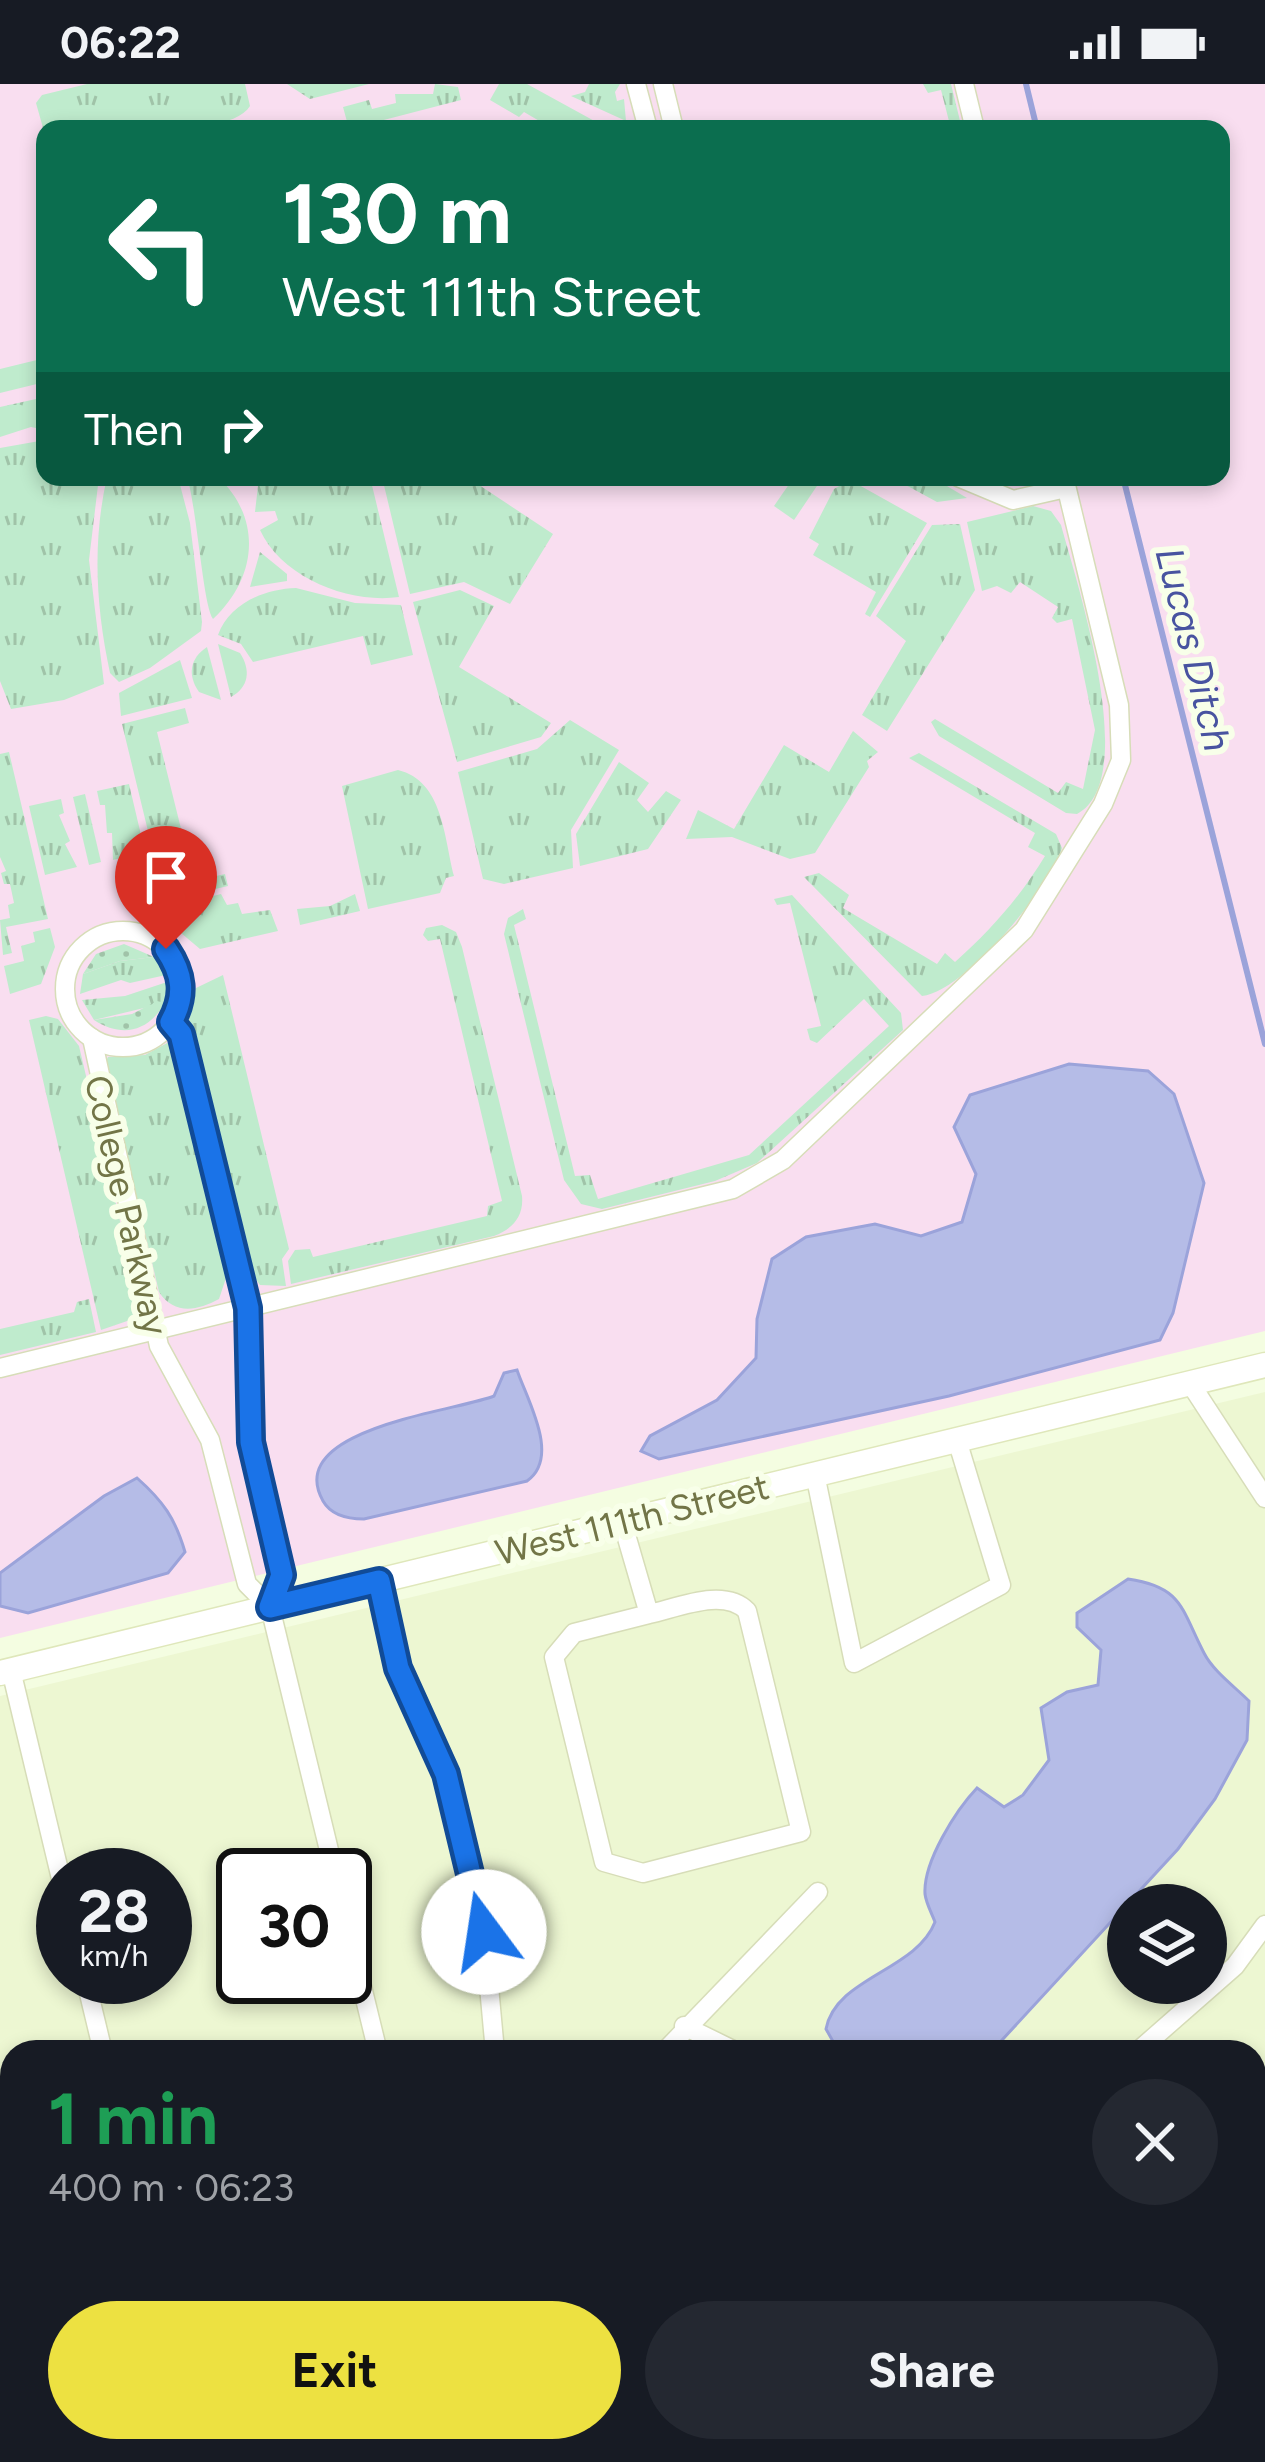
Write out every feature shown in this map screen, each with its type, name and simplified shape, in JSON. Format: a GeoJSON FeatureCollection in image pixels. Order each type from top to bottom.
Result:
{"type":"FeatureCollection","features":[{"type":"Feature","properties":{"kind":"main road","name":"West 111th Street"},"geometry":{"type":"LineString","coordinates":[[5,1672],[1265,1365]]}},
{"type":"Feature","properties":{"kind":"street"},"geometry":{"type":"LineString","coordinates":[[636,84],[646,120]]}},
{"type":"Feature","properties":{"kind":"street"},"geometry":{"type":"LineString","coordinates":[[663,84],[672,120]]}},
{"type":"Feature","properties":{"kind":"street"},"geometry":{"type":"LineString","coordinates":[[964,84],[973,120]]}},
{"type":"Feature","properties":{"kind":"street"},"geometry":{"type":"LineString","coordinates":[[980,486],[1013,500],[1053,486]]}},
{"type":"Feature","properties":{"kind":"street"},"geometry":{"type":"LineString","coordinates":[[0,1368],[754,1180],[783,1160],[1024,930],[1085,836],[1121,760],[1119,705],[1066,486]]}},
{"type":"Feature","properties":{"kind":"street","name":"College Parkway"},"geometry":{"type":"LineString","coordinates":[[92,1038],[126,1047],[159,1035],[171,1022],[178,1008],[181,977],[166,949],[131,931],[111,932],[77,953],[68,971],[66,1002],[92,1038],[155,1331],[210,1440],[247,1584],[270,1607],[282,1575],[251,1442],[248,1308],[181,1034],[171,1022]]}},
{"type":"Feature","properties":{"kind":"street"},"geometry":{"type":"LineString","coordinates":[[1190,1383],[1265,1498]]}},
{"type":"Feature","properties":{"kind":"street"},"geometry":{"type":"LineString","coordinates":[[814,1474],[854,1663],[1001,1585],[957,1440]]}},
{"type":"Feature","properties":{"kind":"street"},"geometry":{"type":"LineString","coordinates":[[622,1521],[649,1614]]}},
{"type":"Feature","properties":{"kind":"street"},"geometry":{"type":"LineString","coordinates":[[379,1581],[398,1668],[446,1774],[484,1932],[494,2040]]}},
{"type":"Feature","properties":{"kind":"street"},"geometry":{"type":"LineString","coordinates":[[716,1599],[730,1599],[747,1611],[801,1832],[644,1873],[604,1862],[554,1657],[574,1633],[649,1614],[716,1599]]}},
{"type":"Feature","properties":{"kind":"street"},"geometry":{"type":"LineString","coordinates":[[270,1607],[328,1848]]}},
{"type":"Feature","properties":{"kind":"street"},"geometry":{"type":"LineString","coordinates":[[5,1672],[52,1848]]}},
{"type":"Feature","properties":{"kind":"street"},"geometry":{"type":"LineString","coordinates":[[673,2040],[818,1892]]}},
{"type":"Feature","properties":{"kind":"street"},"geometry":{"type":"LineString","coordinates":[[1151,2040],[1234,1966],[1265,1925]]}},
{"type":"Feature","properties":{"kind":"street"},"geometry":{"type":"LineString","coordinates":[[91,2004],[100,2040]]}},
{"type":"Feature","properties":{"kind":"street"},"geometry":{"type":"LineString","coordinates":[[366,2004],[375,2040]]}},
{"type":"Feature","properties":{"kind":"street"},"geometry":{"type":"LineString","coordinates":[[684,2026],[712,2040]]}},
{"type":"Feature","properties":{"kind":"shaded area"},"geometry":{"type":"Polygon","coordinates":[[[0,84],[1265,84],[1265,1331],[0,1638],[0,84]]]}},
{"type":"Feature","properties":{"kind":"shaded area"},"geometry":{"type":"Polygon","coordinates":[[[1265,1392],[1265,2040],[0,2040],[0,1696],[1265,1392]]]}},
{"type":"Feature","properties":{"kind":"green space"},"geometry":{"type":"Polygon","coordinates":[[[87,84],[245,84],[250,106],[228,120],[41,120],[36,103],[42,95],[87,84]]]}},
{"type":"Feature","properties":{"kind":"green space"},"geometry":{"type":"Polygon","coordinates":[[[287,84],[369,84],[310,99],[287,84]]]}},
{"type":"Feature","properties":{"kind":"green space"},"geometry":{"type":"Polygon","coordinates":[[[435,84],[458,87],[461,100],[384,120],[347,120],[343,107],[369,100],[372,109],[396,103],[395,94],[433,94],[435,84]]]}},
{"type":"Feature","properties":{"kind":"green space"},"geometry":{"type":"Polygon","coordinates":[[[499,84],[527,84],[593,120],[538,120],[524,112],[519,117],[490,100],[499,84]]]}},
{"type":"Feature","properties":{"kind":"green space"},"geometry":{"type":"Polygon","coordinates":[[[589,84],[620,84],[615,92],[617,101],[624,99],[626,120],[571,96],[585,92],[589,84]]]}},
{"type":"Feature","properties":{"kind":"green space"},"geometry":{"type":"Polygon","coordinates":[[[923,84],[951,84],[960,120],[949,120],[941,90],[928,93],[923,84]]]}},
{"type":"Feature","properties":{"kind":"green space"},"geometry":{"type":"Polygon","coordinates":[[[36,360],[36,384],[0,393],[0,369],[36,360]]]}},
{"type":"Feature","properties":{"kind":"green space"},"geometry":{"type":"Polygon","coordinates":[[[36,399],[36,428],[0,437],[0,407],[36,399]]]}},
{"type":"Feature","properties":{"kind":"green space"},"geometry":{"type":"Polygon","coordinates":[[[36,442],[36,486],[98,486],[89,560],[104,684],[64,700],[11,709],[0,681],[0,448],[36,442]]]}},
{"type":"Feature","properties":{"kind":"green space"},"geometry":{"type":"Polygon","coordinates":[[[106,486],[180,486],[190,523],[201,631],[150,668],[119,682],[110,673],[102,624],[99,526],[106,486]]]}},
{"type":"Feature","properties":{"kind":"green space"},"geometry":{"type":"Polygon","coordinates":[[[189,486],[226,486],[248,530],[246,567],[239,585],[213,619],[206,596],[189,486]]]}},
{"type":"Feature","properties":{"kind":"green space"},"geometry":{"type":"Polygon","coordinates":[[[258,486],[372,486],[399,597],[339,592],[300,574],[270,547],[260,530],[278,520],[275,511],[255,512],[258,486]]]}},
{"type":"Feature","properties":{"kind":"green space"},"geometry":{"type":"Polygon","coordinates":[[[384,486],[481,486],[553,534],[510,604],[464,582],[410,594],[384,486]]]}},
{"type":"Feature","properties":{"kind":"green space"},"geometry":{"type":"Polygon","coordinates":[[[788,486],[817,486],[794,520],[774,506],[788,486]]]}},
{"type":"Feature","properties":{"kind":"green space"},"geometry":{"type":"Polygon","coordinates":[[[861,486],[927,523],[870,617],[865,614],[876,592],[813,555],[819,544],[809,538],[834,489],[861,486]]]}},
{"type":"Feature","properties":{"kind":"green space"},"geometry":{"type":"Polygon","coordinates":[[[908,486],[947,486],[967,498],[937,502],[908,486]]]}},
{"type":"Feature","properties":{"kind":"green space"},"geometry":{"type":"Polygon","coordinates":[[[1033,506],[1051,511],[1061,525],[1099,677],[1104,762],[1096,794],[1077,814],[1066,813],[939,736],[931,722],[935,719],[1058,793],[1066,782],[1083,789],[1095,730],[1072,619],[1057,623],[1052,618],[1058,607],[1020,582],[1011,593],[997,586],[982,591],[967,522],[1033,506]]]}},
{"type":"Feature","properties":{"kind":"green space"},"geometry":{"type":"Polygon","coordinates":[[[960,524],[975,590],[887,731],[862,715],[906,641],[876,616],[932,525],[960,524]]]}},
{"type":"Feature","properties":{"kind":"green space"},"geometry":{"type":"Polygon","coordinates":[[[260,552],[287,574],[287,581],[250,587],[260,552]]]}},
{"type":"Feature","properties":{"kind":"green space"},"geometry":{"type":"Polygon","coordinates":[[[296,588],[355,603],[401,605],[413,655],[371,665],[363,636],[253,662],[241,644],[218,635],[230,615],[249,600],[296,588]]]}},
{"type":"Feature","properties":{"kind":"green space"},"geometry":{"type":"Polygon","coordinates":[[[460,590],[494,606],[459,667],[551,723],[541,737],[457,762],[413,602],[460,590]]]}},
{"type":"Feature","properties":{"kind":"green space"},"geometry":{"type":"Polygon","coordinates":[[[218,644],[240,653],[246,666],[245,683],[231,697],[218,644]]]}},
{"type":"Feature","properties":{"kind":"green space"},"geometry":{"type":"Polygon","coordinates":[[[207,647],[221,700],[199,692],[193,679],[194,662],[207,647]]]}},
{"type":"Feature","properties":{"kind":"green space"},"geometry":{"type":"Polygon","coordinates":[[[180,660],[192,698],[121,716],[119,693],[180,660]]]}},
{"type":"Feature","properties":{"kind":"green space"},"geometry":{"type":"Polygon","coordinates":[[[185,708],[189,723],[157,732],[194,881],[225,874],[228,886],[165,901],[122,724],[185,708]]]}},
{"type":"Feature","properties":{"kind":"green space"},"geometry":{"type":"Polygon","coordinates":[[[570,720],[619,750],[571,830],[573,868],[504,884],[483,879],[458,772],[537,749],[570,720]]]}},
{"type":"Feature","properties":{"kind":"green space"},"geometry":{"type":"Polygon","coordinates":[[[853,731],[878,752],[867,761],[869,767],[815,853],[790,859],[732,837],[686,839],[698,810],[734,829],[784,745],[829,772],[853,731]]]}},
{"type":"Feature","properties":{"kind":"green space"},"geometry":{"type":"Polygon","coordinates":[[[9,752],[48,919],[6,927],[12,953],[3,955],[0,920],[10,918],[8,905],[14,903],[10,884],[4,884],[1,873],[6,871],[0,857],[0,754],[9,752]]]}},
{"type":"Feature","properties":{"kind":"green space"},"geometry":{"type":"Polygon","coordinates":[[[919,753],[1056,834],[1062,848],[1041,887],[1003,936],[960,977],[922,996],[804,877],[819,873],[849,895],[843,908],[937,964],[945,953],[955,962],[981,938],[1045,856],[1028,847],[1035,833],[909,758],[919,753]]]}},
{"type":"Feature","properties":{"kind":"green space"},"geometry":{"type":"Polygon","coordinates":[[[619,762],[649,783],[637,800],[648,812],[666,791],[681,800],[648,849],[580,866],[576,834],[619,762]]]}},
{"type":"Feature","properties":{"kind":"green space"},"geometry":{"type":"Polygon","coordinates":[[[398,770],[413,776],[433,798],[454,876],[446,878],[440,893],[368,909],[342,786],[398,770]]]}},
{"type":"Feature","properties":{"kind":"green space"},"geometry":{"type":"Polygon","coordinates":[[[129,784],[145,852],[113,860],[112,833],[107,833],[105,805],[100,805],[97,791],[129,784]]]}},
{"type":"Feature","properties":{"kind":"green space"},"geometry":{"type":"Polygon","coordinates":[[[85,794],[101,862],[89,865],[73,797],[85,794]]]}},
{"type":"Feature","properties":{"kind":"green space"},"geometry":{"type":"Polygon","coordinates":[[[61,799],[64,813],[59,815],[70,841],[65,844],[77,867],[45,875],[29,806],[61,799]]]}},
{"type":"Feature","properties":{"kind":"green space"},"geometry":{"type":"Polygon","coordinates":[[[143,871],[156,884],[143,897],[130,884],[143,871]]]}},
{"type":"Feature","properties":{"kind":"green space"},"geometry":{"type":"Polygon","coordinates":[[[221,894],[227,905],[238,903],[242,914],[270,910],[278,931],[200,949],[168,922],[166,908],[221,894]]]}},
{"type":"Feature","properties":{"kind":"green space"},"geometry":{"type":"Polygon","coordinates":[[[355,894],[360,911],[300,925],[297,909],[330,906],[355,894]]]}},
{"type":"Feature","properties":{"kind":"green space"},"geometry":{"type":"Polygon","coordinates":[[[792,895],[901,1013],[903,1030],[757,1163],[715,1181],[602,1209],[581,1204],[564,1180],[504,934],[508,918],[523,909],[526,919],[514,925],[575,1176],[590,1175],[598,1199],[749,1155],[889,1026],[864,999],[817,1043],[810,1040],[807,1029],[821,1026],[790,903],[777,905],[774,899],[792,895]]]}},
{"type":"Feature","properties":{"kind":"green space"},"geometry":{"type":"Polygon","coordinates":[[[442,925],[456,932],[462,947],[522,1196],[519,1216],[494,1236],[291,1284],[288,1261],[295,1250],[310,1249],[313,1257],[487,1216],[488,1206],[502,1201],[440,939],[428,941],[423,935],[426,928],[442,925]]]}},
{"type":"Feature","properties":{"kind":"green space"},"geometry":{"type":"Polygon","coordinates":[[[50,928],[55,947],[41,984],[10,994],[4,966],[24,961],[21,946],[35,942],[33,932],[50,928]]]}},
{"type":"Feature","properties":{"kind":"green space"},"geometry":{"type":"Polygon","coordinates":[[[124,944],[154,957],[120,961],[83,974],[96,954],[124,944]]]}},
{"type":"Feature","properties":{"kind":"green space"},"geometry":{"type":"Polygon","coordinates":[[[154,957],[166,975],[130,983],[121,980],[80,994],[83,974],[120,961],[154,957]]]}},
{"type":"Feature","properties":{"kind":"green space"},"geometry":{"type":"Polygon","coordinates":[[[223,975],[289,1249],[282,1259],[286,1286],[260,1285],[248,1269],[189,1020],[196,988],[223,975]]]}},
{"type":"Feature","properties":{"kind":"green space"},"geometry":{"type":"Polygon","coordinates":[[[167,982],[165,1003],[94,1020],[82,1000],[125,996],[167,982]]]}},
{"type":"Feature","properties":{"kind":"green space"},"geometry":{"type":"Polygon","coordinates":[[[157,1001],[165,1003],[158,1013],[134,1029],[115,1029],[94,1020],[132,1014],[157,1001]]]}},
{"type":"Feature","properties":{"kind":"green space"},"geometry":{"type":"Polygon","coordinates":[[[58,1019],[79,1046],[138,1298],[133,1319],[101,1330],[29,1020],[58,1019]]]}},
{"type":"Feature","properties":{"kind":"green space"},"geometry":{"type":"Polygon","coordinates":[[[169,1042],[227,1275],[219,1299],[194,1308],[172,1304],[159,1292],[105,1063],[108,1057],[145,1055],[169,1042]]]}},
{"type":"Feature","properties":{"kind":"green space"},"geometry":{"type":"Polygon","coordinates":[[[89,1299],[96,1332],[0,1355],[0,1329],[74,1312],[77,1302],[89,1299]]]}},
{"type":"Feature","properties":{"kind":"water"},"geometry":{"type":"Polygon","coordinates":[[[1069,1064],[1148,1071],[1174,1094],[1204,1183],[1173,1313],[1160,1340],[949,1396],[659,1459],[641,1451],[650,1436],[717,1400],[756,1358],[757,1319],[772,1259],[806,1237],[875,1224],[921,1236],[962,1222],[976,1174],[954,1127],[970,1095],[1069,1064]]]}},
{"type":"Feature","properties":{"kind":"water"},"geometry":{"type":"Polygon","coordinates":[[[517,1370],[541,1443],[537,1471],[527,1481],[364,1519],[340,1515],[323,1501],[317,1476],[327,1456],[350,1440],[380,1427],[494,1396],[504,1373],[517,1370]]]}},
{"type":"Feature","properties":{"kind":"water"},"geometry":{"type":"Polygon","coordinates":[[[137,1478],[167,1511],[185,1552],[168,1573],[28,1613],[0,1606],[0,1573],[104,1496],[137,1478]]]}},
{"type":"Feature","properties":{"kind":"water"},"geometry":{"type":"Polygon","coordinates":[[[1128,1579],[1160,1588],[1178,1602],[1208,1660],[1249,1701],[1247,1740],[1215,1799],[1146,1884],[1107,1884],[1107,1926],[1002,2040],[832,2040],[826,2029],[845,1997],[911,1952],[935,1922],[926,1897],[929,1867],[960,1809],[977,1788],[1004,1807],[1023,1795],[1049,1760],[1041,1708],[1067,1692],[1098,1685],[1101,1650],[1077,1627],[1077,1613],[1128,1579]]]}},
{"type":"Feature","properties":{"kind":"waterway","name":"Lucas Ditch"},"geometry":{"type":"LineString","coordinates":[[1026,84],[1035,120]]}},
{"type":"Feature","properties":{"kind":"waterway","name":"Lucas Ditch"},"geometry":{"type":"LineString","coordinates":[[1125,486],[1265,1044]]}},
{"type":"Feature","properties":{"kind":"route"},"geometry":{"type":"LineString","coordinates":[[166,949],[181,977],[182,993],[171,1022],[181,1034],[248,1308],[251,1442],[282,1575],[270,1607],[379,1581],[398,1668],[446,1774],[484,1932]]}}]}
